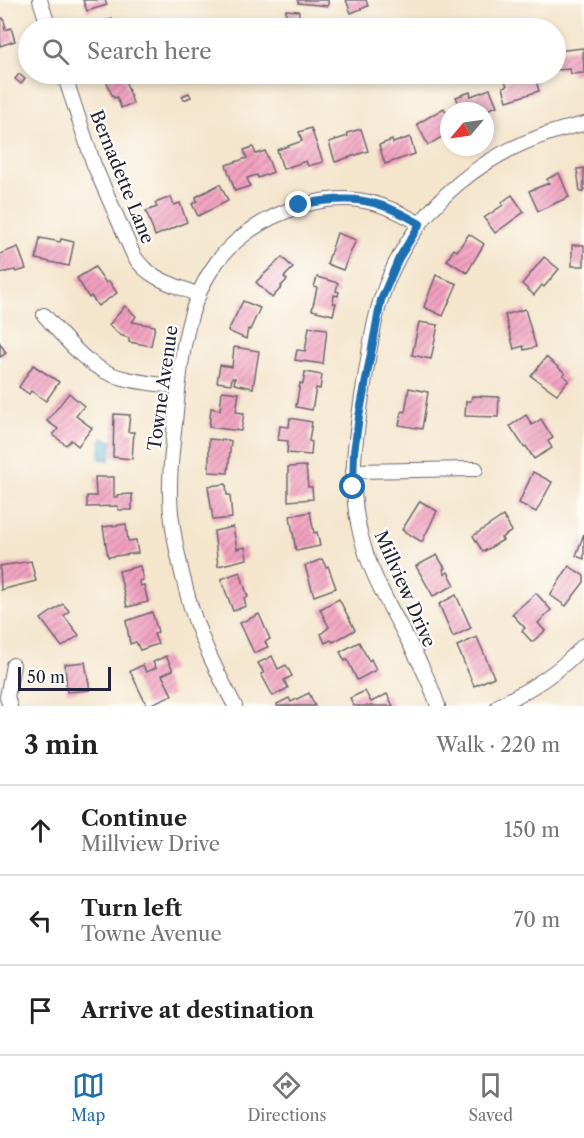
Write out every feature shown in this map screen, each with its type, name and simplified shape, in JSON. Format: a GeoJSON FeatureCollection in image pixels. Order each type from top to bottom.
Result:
{"type":"FeatureCollection","features":[{"type":"Feature","properties":{"kind":"street"},"geometry":{"type":"LineString","coordinates":[[40,0],[46,18]]}},
{"type":"Feature","properties":{"kind":"street","name":"Bernadette Lane"},"geometry":{"type":"LineString","coordinates":[[67,84],[94,165],[139,264],[153,276],[199,294]]}},
{"type":"Feature","properties":{"kind":"street","name":"Millview Drive"},"geometry":{"type":"LineString","coordinates":[[438,706],[369,559],[359,530],[353,494],[359,417],[381,300],[399,258],[420,224],[448,192],[482,165],[517,145],[555,130],[584,124]]}},
{"type":"Feature","properties":{"kind":"street","name":"Towne Avenue"},"geometry":{"type":"LineString","coordinates":[[235,706],[201,634],[188,595],[171,512],[170,467],[178,387],[186,338],[199,294],[212,269],[237,240],[276,215],[299,205],[341,199],[364,201],[384,205],[420,224]]}},
{"type":"Feature","properties":{"kind":"street"},"geometry":{"type":"LineString","coordinates":[[44,315],[80,355],[100,369],[121,378],[178,387]]}},
{"type":"Feature","properties":{"kind":"street"},"geometry":{"type":"LineString","coordinates":[[353,471],[476,469]]}},
{"type":"Feature","properties":{"kind":"street"},"geometry":{"type":"LineString","coordinates":[[498,706],[527,691],[582,652]]}},
{"type":"Feature","properties":{"kind":"street"},"geometry":{"type":"LineString","coordinates":[[10,706],[7,697],[13,665]]}},
{"type":"Feature","properties":{"kind":"water"},"geometry":{"type":"Polygon","coordinates":[[[101,440],[112,441],[110,460],[100,459],[101,440]]]}},
{"type":"Feature","properties":{"kind":"building"},"geometry":{"type":"Polygon","coordinates":[[[83,0],[105,0],[107,5],[87,11],[83,0]]]}},
{"type":"Feature","properties":{"kind":"building"},"geometry":{"type":"Polygon","coordinates":[[[298,0],[328,0],[328,6],[298,3],[298,0]]]}},
{"type":"Feature","properties":{"kind":"building"},"geometry":{"type":"Polygon","coordinates":[[[346,0],[366,0],[368,6],[351,13],[346,0]]]}},
{"type":"Feature","properties":{"kind":"building"},"geometry":{"type":"Polygon","coordinates":[[[286,10],[299,11],[298,18],[285,18],[286,10]]]}},
{"type":"Feature","properties":{"kind":"building"},"geometry":{"type":"Polygon","coordinates":[[[3,18],[5,30],[11,28],[15,41],[0,46],[0,19],[3,18]]]}},
{"type":"Feature","properties":{"kind":"building"},"geometry":{"type":"Polygon","coordinates":[[[583,48],[584,73],[571,74],[570,69],[566,69],[566,50],[583,48]]]}},
{"type":"Feature","properties":{"kind":"building"},"geometry":{"type":"Polygon","coordinates":[[[107,84],[126,84],[133,103],[121,108],[117,97],[114,98],[107,84]]]}},
{"type":"Feature","properties":{"kind":"building"},"geometry":{"type":"Polygon","coordinates":[[[506,84],[537,84],[539,91],[507,101],[503,87],[507,86],[506,84]]]}},
{"type":"Feature","properties":{"kind":"building"},"geometry":{"type":"Polygon","coordinates":[[[490,89],[497,106],[494,107],[494,102],[458,102],[456,97],[470,92],[471,96],[490,89]]]}},
{"type":"Feature","properties":{"kind":"building"},"geometry":{"type":"Polygon","coordinates":[[[189,93],[191,97],[184,100],[182,96],[189,93]]]}},
{"type":"Feature","properties":{"kind":"building"},"geometry":{"type":"Polygon","coordinates":[[[440,110],[440,138],[428,145],[417,124],[440,110]]]}},
{"type":"Feature","properties":{"kind":"building"},"geometry":{"type":"Polygon","coordinates":[[[311,128],[323,162],[308,166],[306,161],[283,169],[277,150],[302,141],[299,132],[311,128]]]}},
{"type":"Feature","properties":{"kind":"building"},"geometry":{"type":"Polygon","coordinates":[[[361,129],[368,151],[335,162],[329,142],[361,129]]]}},
{"type":"Feature","properties":{"kind":"building"},"geometry":{"type":"Polygon","coordinates":[[[410,137],[415,154],[385,164],[379,145],[410,137]]]}},
{"type":"Feature","properties":{"kind":"building"},"geometry":{"type":"Polygon","coordinates":[[[253,147],[256,154],[265,151],[273,172],[258,178],[257,175],[247,178],[250,186],[235,191],[226,165],[247,158],[244,150],[253,147]]]}},
{"type":"Feature","properties":{"kind":"building"},"geometry":{"type":"Polygon","coordinates":[[[584,168],[584,192],[580,192],[577,169],[584,168]]]}},
{"type":"Feature","properties":{"kind":"building"},"geometry":{"type":"Polygon","coordinates":[[[559,173],[569,197],[538,211],[529,191],[549,183],[547,179],[559,173]]]}},
{"type":"Feature","properties":{"kind":"building"},"geometry":{"type":"Polygon","coordinates":[[[220,184],[228,201],[198,216],[192,204],[197,201],[196,197],[220,184]]]}},
{"type":"Feature","properties":{"kind":"building"},"geometry":{"type":"Polygon","coordinates":[[[512,195],[524,212],[495,233],[484,218],[503,205],[502,202],[512,195]]]}},
{"type":"Feature","properties":{"kind":"building"},"geometry":{"type":"Polygon","coordinates":[[[171,197],[174,205],[180,203],[187,222],[155,236],[146,211],[157,207],[155,203],[171,197]]]}},
{"type":"Feature","properties":{"kind":"building"},"geometry":{"type":"Polygon","coordinates":[[[337,233],[356,240],[343,270],[327,264],[337,233]]]}},
{"type":"Feature","properties":{"kind":"building"},"geometry":{"type":"Polygon","coordinates":[[[469,234],[484,244],[467,273],[447,260],[454,249],[457,251],[469,234]]]}},
{"type":"Feature","properties":{"kind":"building"},"geometry":{"type":"Polygon","coordinates":[[[40,238],[74,242],[69,266],[36,259],[40,238]]]}},
{"type":"Feature","properties":{"kind":"building"},"geometry":{"type":"Polygon","coordinates":[[[572,245],[584,245],[584,266],[572,266],[572,245]]]}},
{"type":"Feature","properties":{"kind":"building"},"geometry":{"type":"Polygon","coordinates":[[[18,247],[26,269],[0,273],[0,254],[18,247]]]}},
{"type":"Feature","properties":{"kind":"building"},"geometry":{"type":"Polygon","coordinates":[[[282,257],[293,268],[284,277],[287,280],[272,298],[256,282],[282,257]]]}},
{"type":"Feature","properties":{"kind":"building"},"geometry":{"type":"Polygon","coordinates":[[[544,257],[559,269],[534,295],[522,284],[544,257]]]}},
{"type":"Feature","properties":{"kind":"building"},"geometry":{"type":"Polygon","coordinates":[[[95,267],[106,283],[109,281],[117,293],[98,306],[91,296],[89,298],[77,278],[95,267]]]}},
{"type":"Feature","properties":{"kind":"building"},"geometry":{"type":"Polygon","coordinates":[[[436,275],[457,284],[443,316],[424,307],[436,275]]]}},
{"type":"Feature","properties":{"kind":"building"},"geometry":{"type":"Polygon","coordinates":[[[317,277],[338,283],[336,291],[339,292],[338,296],[334,295],[333,303],[336,303],[333,315],[312,310],[317,277]]]}},
{"type":"Feature","properties":{"kind":"building"},"geometry":{"type":"Polygon","coordinates":[[[243,301],[260,308],[250,330],[248,329],[246,339],[228,331],[243,301]]]}},
{"type":"Feature","properties":{"kind":"building"},"geometry":{"type":"Polygon","coordinates":[[[125,306],[136,316],[132,322],[155,326],[151,346],[129,342],[129,338],[120,335],[109,325],[125,306]]]}},
{"type":"Feature","properties":{"kind":"building"},"geometry":{"type":"Polygon","coordinates":[[[525,309],[536,347],[524,350],[523,346],[514,349],[505,315],[525,309]]]}},
{"type":"Feature","properties":{"kind":"building"},"geometry":{"type":"Polygon","coordinates":[[[419,322],[438,325],[431,359],[412,355],[419,322]]]}},
{"type":"Feature","properties":{"kind":"building"},"geometry":{"type":"Polygon","coordinates":[[[309,327],[327,329],[323,364],[295,360],[297,350],[305,351],[309,327]]]}},
{"type":"Feature","properties":{"kind":"building"},"geometry":{"type":"Polygon","coordinates":[[[0,343],[6,353],[0,357],[0,343]]]}},
{"type":"Feature","properties":{"kind":"building"},"geometry":{"type":"Polygon","coordinates":[[[234,347],[259,351],[253,388],[234,384],[235,378],[232,378],[231,384],[217,382],[220,365],[232,367],[234,347]]]}},
{"type":"Feature","properties":{"kind":"building"},"geometry":{"type":"Polygon","coordinates":[[[546,357],[565,373],[563,375],[569,380],[557,394],[531,376],[546,357]]]}},
{"type":"Feature","properties":{"kind":"building"},"geometry":{"type":"Polygon","coordinates":[[[33,365],[59,382],[46,401],[31,391],[29,394],[19,387],[33,365]]]}},
{"type":"Feature","properties":{"kind":"building"},"geometry":{"type":"Polygon","coordinates":[[[305,372],[322,375],[320,389],[316,388],[312,410],[296,407],[300,383],[303,384],[305,372]]]}},
{"type":"Feature","properties":{"kind":"building"},"geometry":{"type":"Polygon","coordinates":[[[409,388],[428,392],[422,429],[399,425],[402,411],[405,412],[409,388]]]}},
{"type":"Feature","properties":{"kind":"building"},"geometry":{"type":"Polygon","coordinates":[[[222,391],[239,393],[236,412],[244,413],[241,431],[209,427],[211,408],[220,410],[222,391]]]}},
{"type":"Feature","properties":{"kind":"building"},"geometry":{"type":"Polygon","coordinates":[[[69,393],[84,406],[76,416],[92,428],[78,446],[71,440],[66,445],[53,435],[58,429],[47,421],[69,393]]]}},
{"type":"Feature","properties":{"kind":"building"},"geometry":{"type":"Polygon","coordinates":[[[472,396],[499,397],[498,417],[465,416],[466,401],[471,401],[472,396]]]}},
{"type":"Feature","properties":{"kind":"building"},"geometry":{"type":"Polygon","coordinates":[[[114,414],[130,415],[128,432],[134,432],[132,459],[113,457],[114,414]]]}},
{"type":"Feature","properties":{"kind":"building"},"geometry":{"type":"Polygon","coordinates":[[[526,415],[532,425],[541,419],[553,438],[548,441],[552,448],[534,459],[510,426],[526,415]]]}},
{"type":"Feature","properties":{"kind":"building"},"geometry":{"type":"Polygon","coordinates":[[[290,418],[312,422],[309,441],[312,442],[311,455],[287,453],[288,441],[278,440],[280,426],[289,427],[290,418]]]}},
{"type":"Feature","properties":{"kind":"building"},"geometry":{"type":"Polygon","coordinates":[[[209,439],[231,441],[228,473],[209,472],[209,439]]]}},
{"type":"Feature","properties":{"kind":"building"},"geometry":{"type":"Polygon","coordinates":[[[306,466],[308,487],[312,487],[313,499],[288,501],[288,467],[306,466]]]}},
{"type":"Feature","properties":{"kind":"building"},"geometry":{"type":"Polygon","coordinates":[[[533,472],[552,482],[536,512],[519,503],[533,472]]]}},
{"type":"Feature","properties":{"kind":"building"},"geometry":{"type":"Polygon","coordinates":[[[95,477],[114,477],[114,497],[132,494],[132,510],[118,510],[118,506],[87,507],[87,496],[96,496],[95,477]]]}},
{"type":"Feature","properties":{"kind":"building"},"geometry":{"type":"Polygon","coordinates":[[[226,484],[227,495],[230,495],[232,518],[213,520],[208,486],[226,484]]]}},
{"type":"Feature","properties":{"kind":"building"},"geometry":{"type":"Polygon","coordinates":[[[420,501],[437,511],[422,542],[402,530],[420,501]]]}},
{"type":"Feature","properties":{"kind":"building"},"geometry":{"type":"Polygon","coordinates":[[[310,512],[314,533],[317,532],[320,546],[296,551],[290,516],[310,512]]]}},
{"type":"Feature","properties":{"kind":"building"},"geometry":{"type":"Polygon","coordinates":[[[503,516],[512,531],[501,538],[503,540],[483,552],[473,536],[503,516]]]}},
{"type":"Feature","properties":{"kind":"building"},"geometry":{"type":"Polygon","coordinates":[[[126,524],[128,541],[136,540],[138,553],[108,557],[103,527],[126,524]]]}},
{"type":"Feature","properties":{"kind":"building"},"geometry":{"type":"Polygon","coordinates":[[[233,527],[237,549],[245,547],[247,559],[218,566],[214,531],[233,527]]]}},
{"type":"Feature","properties":{"kind":"building"},"geometry":{"type":"Polygon","coordinates":[[[584,533],[584,559],[576,556],[584,533]]]}},
{"type":"Feature","properties":{"kind":"building"},"geometry":{"type":"Polygon","coordinates":[[[437,555],[445,568],[443,569],[445,574],[448,572],[455,585],[433,596],[416,566],[437,555]]]}},
{"type":"Feature","properties":{"kind":"building"},"geometry":{"type":"Polygon","coordinates":[[[322,559],[326,567],[328,566],[336,588],[314,596],[305,566],[322,559]]]}},
{"type":"Feature","properties":{"kind":"building"},"geometry":{"type":"Polygon","coordinates":[[[31,561],[36,581],[1,590],[0,566],[31,561]]]}},
{"type":"Feature","properties":{"kind":"building"},"geometry":{"type":"Polygon","coordinates":[[[140,566],[143,580],[139,581],[140,586],[144,585],[148,602],[127,607],[119,571],[140,566]]]}},
{"type":"Feature","properties":{"kind":"building"},"geometry":{"type":"Polygon","coordinates":[[[569,566],[584,576],[584,582],[566,606],[550,595],[569,566]]]}},
{"type":"Feature","properties":{"kind":"building"},"geometry":{"type":"Polygon","coordinates":[[[240,572],[248,597],[244,598],[246,606],[233,611],[221,579],[240,572]]]}},
{"type":"Feature","properties":{"kind":"building"},"geometry":{"type":"Polygon","coordinates":[[[536,593],[551,610],[538,623],[545,631],[532,642],[522,631],[525,628],[512,614],[536,593]]]}},
{"type":"Feature","properties":{"kind":"building"},"geometry":{"type":"Polygon","coordinates":[[[456,595],[471,628],[453,637],[439,604],[456,595]]]}},
{"type":"Feature","properties":{"kind":"building"},"geometry":{"type":"Polygon","coordinates":[[[339,599],[355,630],[333,642],[331,640],[325,643],[321,634],[329,627],[320,609],[339,599]]]}},
{"type":"Feature","properties":{"kind":"building"},"geometry":{"type":"Polygon","coordinates":[[[63,604],[69,611],[64,616],[79,635],[62,647],[41,619],[63,604]]]}},
{"type":"Feature","properties":{"kind":"building"},"geometry":{"type":"Polygon","coordinates":[[[152,612],[158,632],[154,634],[158,644],[140,650],[136,642],[130,644],[126,621],[152,612]]]}},
{"type":"Feature","properties":{"kind":"building"},"geometry":{"type":"Polygon","coordinates":[[[259,614],[270,639],[265,642],[268,647],[254,653],[240,623],[259,614]]]}},
{"type":"Feature","properties":{"kind":"building"},"geometry":{"type":"Polygon","coordinates":[[[477,637],[494,677],[474,686],[457,646],[477,637]]]}},
{"type":"Feature","properties":{"kind":"building"},"geometry":{"type":"Polygon","coordinates":[[[359,642],[376,670],[357,680],[347,659],[345,661],[340,652],[359,642]]]}},
{"type":"Feature","properties":{"kind":"building"},"geometry":{"type":"Polygon","coordinates":[[[166,656],[173,670],[162,675],[172,695],[147,706],[130,671],[143,665],[146,672],[156,668],[153,662],[166,656]]]}},
{"type":"Feature","properties":{"kind":"building"},"geometry":{"type":"Polygon","coordinates":[[[272,656],[278,669],[286,665],[292,676],[284,680],[288,688],[273,696],[261,674],[264,673],[258,663],[272,656]]]}},
{"type":"Feature","properties":{"kind":"building"},"geometry":{"type":"Polygon","coordinates":[[[85,662],[90,690],[67,692],[65,664],[85,662]]]}},
{"type":"Feature","properties":{"kind":"building"},"geometry":{"type":"Polygon","coordinates":[[[365,691],[371,702],[387,694],[393,706],[354,706],[350,698],[365,691]]]}},
{"type":"Feature","properties":{"kind":"building"},"geometry":{"type":"Polygon","coordinates":[[[309,693],[315,706],[277,706],[289,698],[291,702],[309,693]]]}},
{"type":"Feature","properties":{"kind":"route"},"geometry":{"type":"LineString","coordinates":[[299,205],[341,199],[364,201],[384,205],[420,224],[390,275],[374,327],[354,452],[353,487]]}}]}
